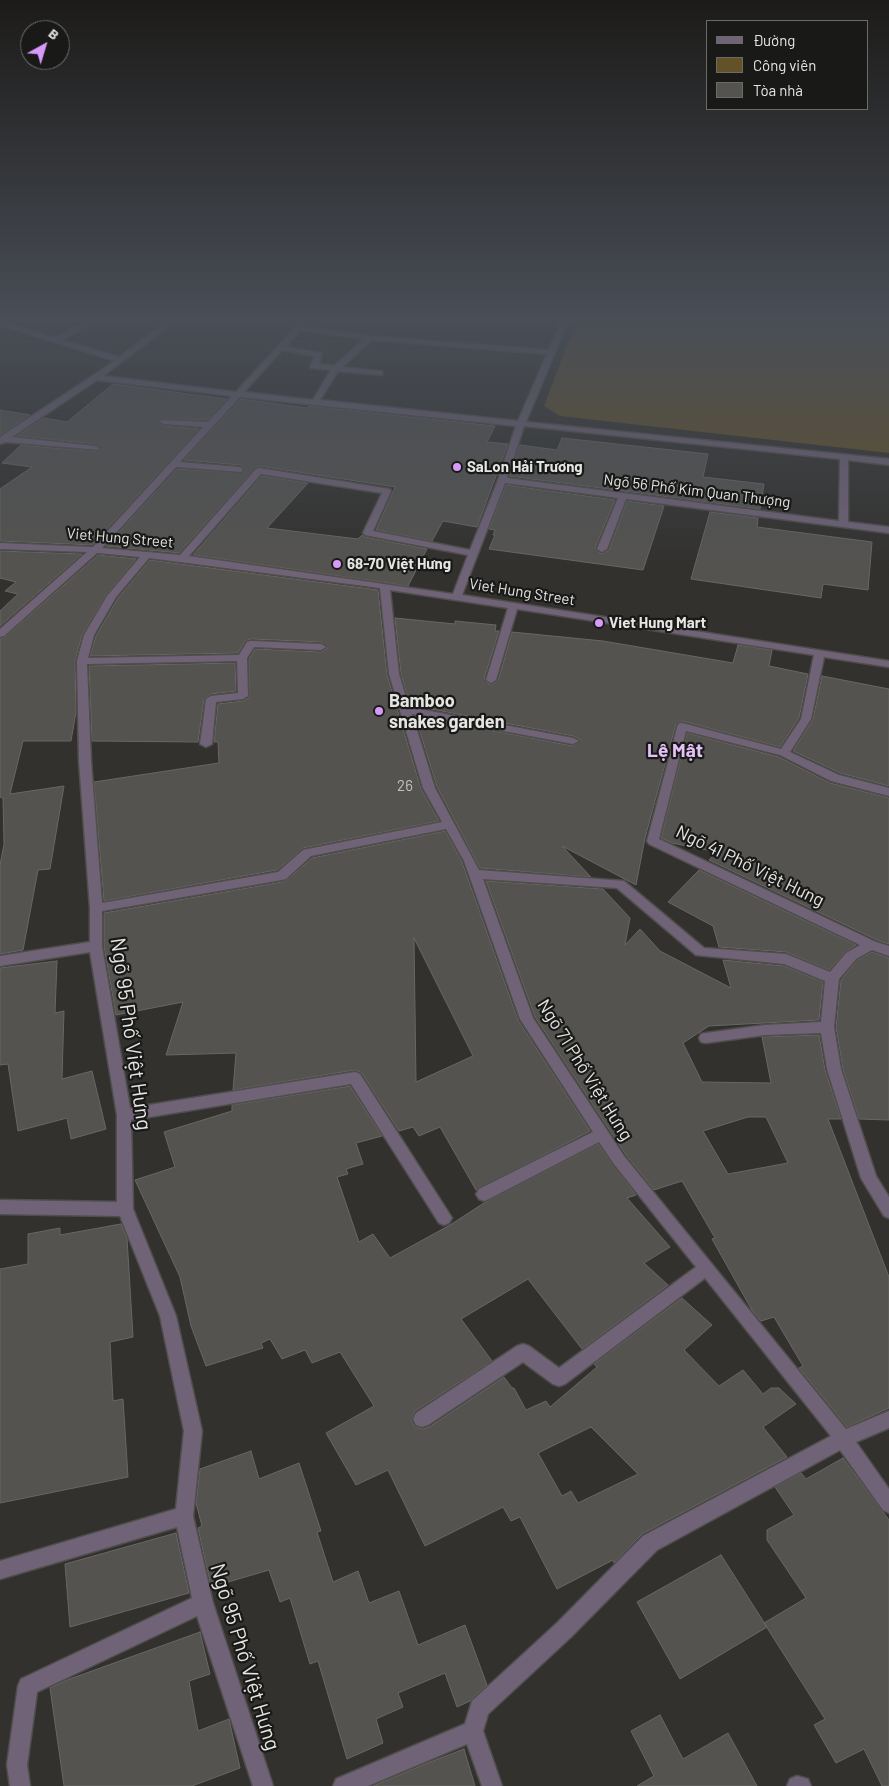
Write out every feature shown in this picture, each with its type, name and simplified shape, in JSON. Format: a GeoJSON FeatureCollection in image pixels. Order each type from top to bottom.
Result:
{"type":"FeatureCollection","features":[{"type":"Feature","properties":{"kind":"street"},"geometry":{"type":"LineString","coordinates":[[2,440],[56,404]]}},
{"type":"Feature","properties":{"kind":"street"},"geometry":{"type":"LineString","coordinates":[[0,634],[95,550],[175,464],[227,404]]}},
{"type":"Feature","properties":{"kind":"street"},"geometry":{"type":"LineString","coordinates":[[330,404],[889,462]]}},
{"type":"Feature","properties":{"kind":"street"},"geometry":{"type":"LineString","coordinates":[[456,597],[529,404]]}},
{"type":"Feature","properties":{"kind":"street"},"geometry":{"type":"LineString","coordinates":[[164,422],[209,425]]}},
{"type":"Feature","properties":{"kind":"street"},"geometry":{"type":"LineString","coordinates":[[2,440],[94,448]]}},
{"type":"Feature","properties":{"kind":"street"},"geometry":{"type":"LineString","coordinates":[[843,524],[844,458]]}},
{"type":"Feature","properties":{"kind":"street"},"geometry":{"type":"LineString","coordinates":[[175,464],[239,470]]}},
{"type":"Feature","properties":{"kind":"street"},"geometry":{"type":"LineString","coordinates":[[182,558],[259,471],[387,491],[368,533],[474,553]]}},
{"type":"Feature","properties":{"kind":"street","name":"Ngõ 56 Phố Kim Quan Thượng"},"geometry":{"type":"LineString","coordinates":[[502,480],[889,530]]}},
{"type":"Feature","properties":{"kind":"street"},"geometry":{"type":"LineString","coordinates":[[602,549],[623,496]]}},
{"type":"Feature","properties":{"kind":"street","name":"Viet Hung Street"},"geometry":{"type":"LineString","coordinates":[[0,546],[95,550],[182,558],[385,586],[889,664]]}},
{"type":"Feature","properties":{"kind":"street","name":"Ngõ 95 Phố Việt Hưng"},"geometry":{"type":"LineString","coordinates":[[147,554],[112,596],[89,635],[82,661],[84,761],[96,908],[96,946],[124,1115],[125,1209],[168,1316],[193,1431],[184,1516],[202,1603],[263,1786]]}},
{"type":"Feature","properties":{"kind":"street","name":"Ngõ 71 Phố Việt Hưng"},"geometry":{"type":"LineString","coordinates":[[385,586],[394,674],[429,788],[475,874],[527,1019],[619,1160],[831,1422],[889,1504]]}},
{"type":"Feature","properties":{"kind":"street"},"geometry":{"type":"LineString","coordinates":[[490,680],[513,606]]}},
{"type":"Feature","properties":{"kind":"street"},"geometry":{"type":"LineString","coordinates":[[206,744],[211,699],[242,696],[242,658],[251,644],[321,647]]}},
{"type":"Feature","properties":{"kind":"street"},"geometry":{"type":"LineString","coordinates":[[784,753],[806,718],[819,654]]}},
{"type":"Feature","properties":{"kind":"street"},"geometry":{"type":"LineString","coordinates":[[82,661],[242,658]]}},
{"type":"Feature","properties":{"kind":"street"},"geometry":{"type":"LineString","coordinates":[[404,709],[573,741]]}},
{"type":"Feature","properties":{"kind":"street","name":"Ngõ 41 Phố Việt Hưng"},"geometry":{"type":"LineString","coordinates":[[889,792],[835,778],[784,753],[682,726],[653,841],[871,945],[889,951]]}},
{"type":"Feature","properties":{"kind":"street"},"geometry":{"type":"LineString","coordinates":[[96,908],[282,876],[307,853],[449,824]]}},
{"type":"Feature","properties":{"kind":"street"},"geometry":{"type":"LineString","coordinates":[[475,874],[620,884],[701,952],[786,959],[832,978]]}},
{"type":"Feature","properties":{"kind":"street"},"geometry":{"type":"LineString","coordinates":[[871,945],[851,956],[832,978],[827,1027],[834,1069],[869,1178],[889,1211]]}},
{"type":"Feature","properties":{"kind":"street"},"geometry":{"type":"LineString","coordinates":[[0,961],[96,946]]}},
{"type":"Feature","properties":{"kind":"street"},"geometry":{"type":"LineString","coordinates":[[706,1038],[764,1030],[827,1027]]}},
{"type":"Feature","properties":{"kind":"street"},"geometry":{"type":"LineString","coordinates":[[124,1115],[354,1078],[444,1218]]}},
{"type":"Feature","properties":{"kind":"street"},"geometry":{"type":"LineString","coordinates":[[484,1194],[602,1134]]}},
{"type":"Feature","properties":{"kind":"street"},"geometry":{"type":"LineString","coordinates":[[0,1206],[125,1209]]}},
{"type":"Feature","properties":{"kind":"street"},"geometry":{"type":"LineString","coordinates":[[422,1419],[523,1352],[559,1378],[706,1268]]}},
{"type":"Feature","properties":{"kind":"street"},"geometry":{"type":"LineString","coordinates":[[492,1786],[472,1731],[479,1708],[564,1630],[650,1543],[843,1439],[889,1419]]}},
{"type":"Feature","properties":{"kind":"street"},"geometry":{"type":"LineString","coordinates":[[0,1570],[184,1516]]}},
{"type":"Feature","properties":{"kind":"street"},"geometry":{"type":"LineString","coordinates":[[20,1786],[17,1765],[28,1686],[202,1603]]}},
{"type":"Feature","properties":{"kind":"street"},"geometry":{"type":"LineString","coordinates":[[343,1786],[472,1731]]}},
{"type":"Feature","properties":{"kind":"green space"},"geometry":{"type":"Polygon","coordinates":[[[545,404],[889,404],[889,453],[560,416],[544,406],[545,404]]]}},
{"type":"Feature","properties":{"kind":"building"},"geometry":{"type":"Polygon","coordinates":[[[88,404],[222,404],[207,420],[159,419],[158,423],[164,426],[199,429],[92,545],[0,541],[0,489],[32,467],[2,463],[21,445],[98,452],[101,449],[95,444],[17,436],[44,418],[67,422],[88,404]]]}},
{"type":"Feature","properties":{"kind":"building"},"geometry":{"type":"Polygon","coordinates":[[[236,404],[281,404],[308,408],[309,406],[495,426],[487,442],[508,444],[477,527],[443,521],[432,541],[376,530],[395,487],[259,466],[255,468],[179,553],[106,546],[177,469],[243,473],[244,467],[240,465],[184,460],[236,404]]]}},
{"type":"Feature","properties":{"kind":"building"},"geometry":{"type":"Polygon","coordinates":[[[0,410],[30,415],[0,435],[0,410]]]}},
{"type":"Feature","properties":{"kind":"building"},"geometry":{"type":"Polygon","coordinates":[[[562,438],[708,454],[703,477],[764,484],[760,509],[509,476],[520,445],[557,450],[562,438]]]}},
{"type":"Feature","properties":{"kind":"building"},"geometry":{"type":"Polygon","coordinates":[[[262,476],[308,483],[267,528],[358,539],[362,535],[427,549],[408,586],[193,555],[262,476]]]}},
{"type":"Feature","properties":{"kind":"building"},"geometry":{"type":"Polygon","coordinates":[[[506,485],[615,500],[595,548],[601,554],[609,550],[627,501],[664,506],[643,570],[489,549],[495,535],[493,535],[495,530],[489,529],[506,485]]]}},
{"type":"Feature","properties":{"kind":"building"},"geometry":{"type":"Polygon","coordinates":[[[710,512],[758,518],[757,527],[872,542],[868,590],[823,584],[821,598],[691,579],[710,512]]]}},
{"type":"Feature","properties":{"kind":"building"},"geometry":{"type":"Polygon","coordinates":[[[0,551],[82,554],[0,626],[0,611],[18,594],[5,591],[16,582],[0,578],[0,551]]]}},
{"type":"Feature","properties":{"kind":"building"},"geometry":{"type":"Polygon","coordinates":[[[98,555],[136,559],[106,595],[82,635],[75,661],[76,712],[71,741],[23,741],[10,794],[64,786],[50,869],[38,870],[23,950],[0,954],[0,865],[4,844],[3,798],[0,797],[0,639],[5,637],[98,555]]]}},
{"type":"Feature","properties":{"kind":"building"},"geometry":{"type":"Polygon","coordinates":[[[150,560],[378,590],[387,675],[421,789],[439,821],[303,848],[277,870],[104,901],[94,782],[219,763],[218,742],[214,742],[218,704],[243,701],[249,698],[249,659],[255,649],[321,652],[328,648],[321,642],[251,639],[245,641],[238,653],[90,656],[96,636],[118,598],[150,560]]]}},
{"type":"Feature","properties":{"kind":"building"},"geometry":{"type":"Polygon","coordinates":[[[395,618],[455,624],[455,621],[496,625],[495,631],[499,631],[484,679],[490,685],[498,681],[512,632],[603,641],[733,663],[738,645],[772,650],[769,666],[808,674],[799,718],[780,747],[682,721],[676,724],[645,838],[636,885],[562,846],[591,877],[480,868],[437,787],[415,716],[573,746],[581,740],[573,736],[410,705],[401,674],[395,618]]]}},
{"type":"Feature","properties":{"kind":"building"},"geometry":{"type":"Polygon","coordinates":[[[235,663],[236,691],[211,694],[204,699],[198,742],[92,741],[89,666],[235,663]]]}},
{"type":"Feature","properties":{"kind":"building"},"geometry":{"type":"Polygon","coordinates":[[[822,676],[889,689],[889,786],[840,773],[793,751],[813,719],[822,676]]]}},
{"type":"Feature","properties":{"kind":"building"},"geometry":{"type":"Polygon","coordinates":[[[687,733],[779,757],[830,783],[889,798],[889,944],[709,860],[717,852],[672,843],[661,838],[687,733]]]}},
{"type":"Feature","properties":{"kind":"building"},"geometry":{"type":"Polygon","coordinates":[[[445,831],[462,862],[518,1020],[590,1131],[476,1190],[440,1127],[419,1136],[413,1127],[399,1131],[361,1072],[355,1070],[233,1090],[236,1053],[166,1055],[183,1002],[116,1015],[104,946],[104,913],[282,882],[287,880],[312,858],[445,831]],[[414,938],[416,1082],[473,1056],[414,938]]]}},
{"type":"Feature","properties":{"kind":"building"},"geometry":{"type":"Polygon","coordinates":[[[699,870],[856,945],[845,952],[829,970],[786,952],[719,947],[713,926],[668,902],[699,870]]]}},
{"type":"Feature","properties":{"kind":"building"},"geometry":{"type":"Polygon","coordinates":[[[486,881],[603,889],[630,918],[625,945],[640,929],[660,951],[731,988],[723,960],[784,966],[823,982],[819,1020],[709,1026],[683,1043],[702,1082],[771,1083],[762,1037],[819,1035],[825,1070],[841,1119],[828,1119],[889,1277],[889,1408],[847,1427],[799,1368],[803,1366],[774,1317],[761,1321],[753,1312],[712,1239],[715,1238],[682,1181],[654,1190],[626,1155],[535,1017],[486,881]],[[748,1117],[703,1131],[728,1174],[788,1163],[766,1117],[748,1117]]]}},
{"type":"Feature","properties":{"kind":"building"},"geometry":{"type":"Polygon","coordinates":[[[872,952],[889,958],[889,1120],[859,1119],[843,1069],[836,1027],[841,980],[857,960],[872,952]]]}},
{"type":"Feature","properties":{"kind":"building"},"geometry":{"type":"Polygon","coordinates":[[[57,961],[55,1013],[64,1011],[62,1079],[92,1071],[106,1129],[71,1139],[67,1118],[18,1131],[8,1064],[0,1065],[0,968],[57,961]]]}},
{"type":"Feature","properties":{"kind":"building"},"geometry":{"type":"Polygon","coordinates":[[[350,1086],[382,1136],[356,1143],[363,1164],[346,1169],[348,1174],[337,1177],[359,1242],[373,1234],[390,1258],[450,1225],[484,1203],[598,1144],[636,1195],[627,1198],[670,1247],[644,1263],[668,1285],[582,1349],[528,1279],[461,1319],[492,1361],[415,1411],[411,1420],[415,1427],[423,1429],[429,1427],[504,1377],[514,1388],[526,1410],[546,1401],[550,1407],[597,1367],[594,1364],[682,1298],[712,1325],[684,1350],[719,1386],[743,1370],[763,1394],[771,1388],[779,1388],[796,1404],[763,1427],[787,1457],[642,1534],[614,1563],[613,1560],[557,1589],[520,1517],[511,1521],[503,1507],[425,1546],[388,1470],[356,1485],[326,1433],[374,1406],[340,1352],[312,1363],[305,1350],[282,1359],[270,1339],[261,1343],[263,1348],[206,1366],[191,1326],[180,1277],[135,1180],[175,1167],[164,1132],[232,1111],[232,1105],[350,1086]],[[591,1427],[538,1453],[562,1496],[571,1491],[578,1503],[638,1474],[591,1427]]]}},
{"type":"Feature","properties":{"kind":"building"},"geometry":{"type":"Polygon","coordinates":[[[121,1224],[127,1238],[133,1337],[110,1342],[113,1401],[123,1399],[128,1477],[0,1503],[0,1269],[28,1264],[28,1234],[60,1228],[60,1235],[121,1224]]]}},
{"type":"Feature","properties":{"kind":"building"},"geometry":{"type":"Polygon","coordinates":[[[251,1451],[259,1479],[299,1463],[321,1531],[317,1532],[333,1582],[358,1571],[369,1603],[399,1591],[418,1645],[465,1625],[487,1685],[470,1701],[457,1707],[445,1673],[398,1693],[403,1707],[376,1719],[383,1743],[347,1759],[318,1661],[310,1664],[290,1598],[280,1602],[269,1570],[211,1587],[198,1528],[202,1526],[196,1503],[200,1469],[251,1451]]]}},
{"type":"Feature","properties":{"kind":"building"},"geometry":{"type":"Polygon","coordinates":[[[843,1458],[889,1520],[889,1786],[882,1786],[864,1749],[836,1763],[814,1725],[825,1719],[764,1623],[806,1598],[767,1540],[767,1530],[794,1515],[775,1487],[801,1473],[806,1479],[843,1458]]]}},
{"type":"Feature","properties":{"kind":"building"},"geometry":{"type":"Polygon","coordinates":[[[176,1533],[189,1593],[70,1627],[65,1564],[176,1533]]]}},
{"type":"Feature","properties":{"kind":"building"},"geometry":{"type":"Polygon","coordinates":[[[721,1555],[767,1627],[680,1679],[637,1602],[721,1555]]]}},
{"type":"Feature","properties":{"kind":"building"},"geometry":{"type":"Polygon","coordinates":[[[200,1632],[210,1674],[189,1681],[198,1731],[229,1719],[240,1768],[192,1786],[64,1786],[50,1688],[67,1680],[200,1632]]]}},
{"type":"Feature","properties":{"kind":"building"},"geometry":{"type":"Polygon","coordinates":[[[660,1715],[683,1759],[728,1733],[757,1786],[637,1786],[654,1776],[631,1731],[660,1715]]]}},
{"type":"Feature","properties":{"kind":"building"},"geometry":{"type":"Polygon","coordinates":[[[464,1749],[475,1786],[373,1786],[425,1764],[464,1749]]]}},
{"type":"Feature","properties":{"kind":"place","name":"SaLon Hải Trương"},"geometry":{"type":"Point","coordinates":[457,467]}},
{"type":"Feature","properties":{"kind":"place","name":"68-70 Việt Hưng"},"geometry":{"type":"Point","coordinates":[337,564]}},
{"type":"Feature","properties":{"kind":"place","name":"Viet Hung Mart"},"geometry":{"type":"Point","coordinates":[599,623]}},
{"type":"Feature","properties":{"kind":"place","name":"Bamboo snakes garden"},"geometry":{"type":"Point","coordinates":[379,711]}},
{"type":"Feature","properties":{"kind":"district","name":"Lệ Mật"},"geometry":{"type":"Point","coordinates":[675,751]}}]}
